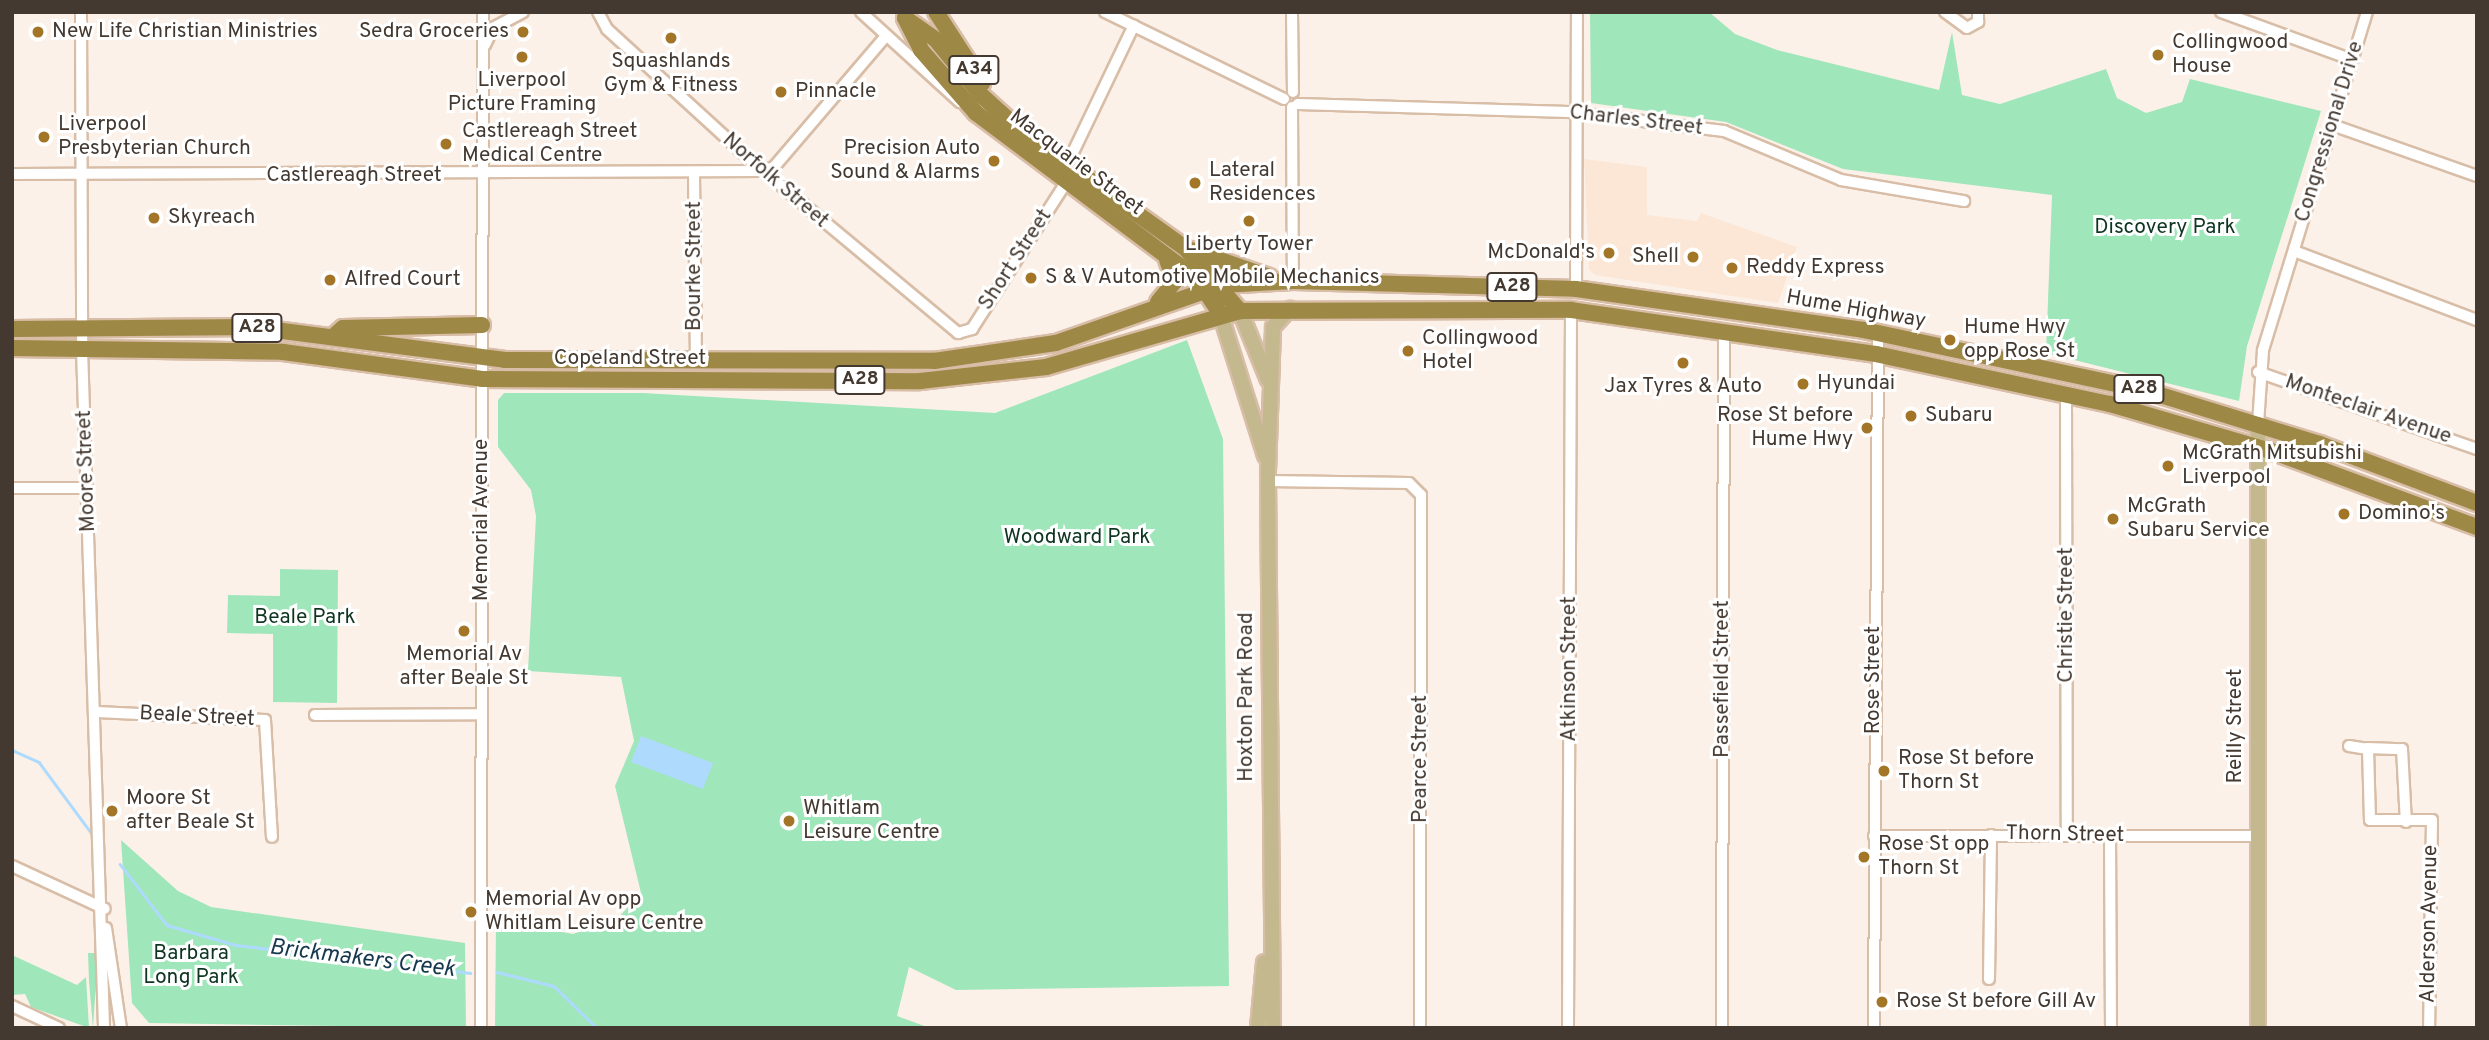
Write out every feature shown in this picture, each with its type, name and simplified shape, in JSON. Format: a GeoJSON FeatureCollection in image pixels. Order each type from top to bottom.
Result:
{"type":"FeatureCollection","features":[{"type":"Feature","properties":{"kind":"highway","name":"A34"},"geometry":{"type":"LineString","coordinates":[[936,12],[1015,126]]}},
{"type":"Feature","properties":{"kind":"highway","name":"A34"},"geometry":{"type":"LineString","coordinates":[[901,14],[921,50],[976,113]]}},
{"type":"Feature","properties":{"kind":"highway","name":"Macquarie Street"},"geometry":{"type":"LineString","coordinates":[[901,14],[936,40],[1015,126],[1066,167],[1185,248],[1214,287]]}},
{"type":"Feature","properties":{"kind":"highway","name":"Macquarie Street"},"geometry":{"type":"LineString","coordinates":[[976,113],[1065,184],[1161,253],[1214,287]]}},
{"type":"Feature","properties":{"kind":"highway"},"geometry":{"type":"LineString","coordinates":[[1185,248],[1286,281]]}},
{"type":"Feature","properties":{"kind":"highway"},"geometry":{"type":"LineString","coordinates":[[1154,305],[1175,281],[1161,253]]}},
{"type":"Feature","properties":{"kind":"highway","name":"Hume Highway"},"geometry":{"type":"LineString","coordinates":[[1214,287],[1286,281],[1576,289],[1878,332],[2144,390],[2258,424],[2477,503]]}},
{"type":"Feature","properties":{"kind":"highway","name":"A34"},"geometry":{"type":"LineString","coordinates":[[1214,287],[1240,311]]}},
{"type":"Feature","properties":{"kind":"highway","name":"A34"},"geometry":{"type":"LineString","coordinates":[[1214,287],[1220,313]]}},
{"type":"Feature","properties":{"kind":"highway","name":"Copeland Street"},"geometry":{"type":"LineString","coordinates":[[12,329],[252,327],[335,336],[481,358],[975,359],[1056,343],[1154,305],[1214,287]]}},
{"type":"Feature","properties":{"kind":"highway","name":"Hume Highway"},"geometry":{"type":"LineString","coordinates":[[1240,311],[1298,307],[1570,310],[1724,330],[1875,354],[2066,394],[2258,448],[2477,527]]}},
{"type":"Feature","properties":{"kind":"highway","name":"Copeland Street"},"geometry":{"type":"LineString","coordinates":[[12,348],[283,352],[482,379],[972,379],[1079,359],[1220,313],[1240,311]]}},
{"type":"Feature","properties":{"kind":"highway"},"geometry":{"type":"LineString","coordinates":[[335,336],[343,328],[482,325]]}},
{"type":"Feature","properties":{"kind":"main road","name":"Hoxton Park Road"},"geometry":{"type":"LineString","coordinates":[[1273,1028],[1268,923],[1268,476],[1274,324],[1298,307]]}},
{"type":"Feature","properties":{"kind":"main road","name":"Hoxton Park Road"},"geometry":{"type":"LineString","coordinates":[[1240,311],[1266,372],[1272,412]]}},
{"type":"Feature","properties":{"kind":"main road","name":"Hoxton Park Road"},"geometry":{"type":"LineString","coordinates":[[1220,313],[1268,476]]}},
{"type":"Feature","properties":{"kind":"main road","name":"Reilly Street"},"geometry":{"type":"LineString","coordinates":[[2258,424],[2258,1028]]}},
{"type":"Feature","properties":{"kind":"main road","name":"Hoxton Park Road"},"geometry":{"type":"LineString","coordinates":[[1258,1028],[1268,923]]}},
{"type":"Feature","properties":{"kind":"street","name":"Moore Street"},"geometry":{"type":"LineString","coordinates":[[81,12],[82,349],[106,928],[104,1028]]}},
{"type":"Feature","properties":{"kind":"street","name":"Memorial Avenue"},"geometry":{"type":"LineString","coordinates":[[481,1028],[482,12]]}},
{"type":"Feature","properties":{"kind":"street"},"geometry":{"type":"LineString","coordinates":[[482,54],[493,28],[523,12]]}},
{"type":"Feature","properties":{"kind":"street","name":"Norfolk Street"},"geometry":{"type":"LineString","coordinates":[[597,12],[607,29],[762,171],[967,334]]}},
{"type":"Feature","properties":{"kind":"street","name":"Macquarie Street"},"geometry":{"type":"LineString","coordinates":[[861,12],[976,113]]}},
{"type":"Feature","properties":{"kind":"street","name":"Charles Street"},"geometry":{"type":"LineString","coordinates":[[1105,12],[1292,100],[1576,113],[1724,131],[1841,180],[1964,201]]}},
{"type":"Feature","properties":{"kind":"street"},"geometry":{"type":"LineString","coordinates":[[1286,281],[1292,12]]}},
{"type":"Feature","properties":{"kind":"street"},"geometry":{"type":"LineString","coordinates":[[1576,289],[1577,12]]}},
{"type":"Feature","properties":{"kind":"street"},"geometry":{"type":"LineString","coordinates":[[1945,12],[1966,28],[1978,22],[1978,12]]}},
{"type":"Feature","properties":{"kind":"street"},"geometry":{"type":"LineString","coordinates":[[2221,12],[2353,60]]}},
{"type":"Feature","properties":{"kind":"street","name":"Congressional Drive"},"geometry":{"type":"LineString","coordinates":[[2258,424],[2259,372],[2367,12]]}},
{"type":"Feature","properties":{"kind":"street"},"geometry":{"type":"LineString","coordinates":[[1066,167],[1134,25]]}},
{"type":"Feature","properties":{"kind":"street"},"geometry":{"type":"LineString","coordinates":[[762,171],[774,167],[886,36]]}},
{"type":"Feature","properties":{"kind":"street"},"geometry":{"type":"LineString","coordinates":[[2332,125],[2477,176]]}},
{"type":"Feature","properties":{"kind":"street","name":"Castlereagh Street"},"geometry":{"type":"LineString","coordinates":[[12,174],[482,177],[762,171]]}},
{"type":"Feature","properties":{"kind":"street","name":"Bourke Street"},"geometry":{"type":"LineString","coordinates":[[694,173],[696,359]]}},
{"type":"Feature","properties":{"kind":"street","name":"Short Street"},"geometry":{"type":"LineString","coordinates":[[967,334],[1065,184]]}},
{"type":"Feature","properties":{"kind":"street","name":"Congressional Drive"},"geometry":{"type":"LineString","coordinates":[[2294,251],[2477,320]]}},
{"type":"Feature","properties":{"kind":"street","name":"Atkinson Street"},"geometry":{"type":"LineString","coordinates":[[1568,1028],[1570,310]]}},
{"type":"Feature","properties":{"kind":"street","name":"Passefield Street"},"geometry":{"type":"LineString","coordinates":[[1722,1028],[1724,330]]}},
{"type":"Feature","properties":{"kind":"street","name":"Rose Street"},"geometry":{"type":"LineString","coordinates":[[1874,1028],[1875,354],[1878,332]]}},
{"type":"Feature","properties":{"kind":"street","name":"Monteclair Avenue"},"geometry":{"type":"LineString","coordinates":[[2259,372],[2477,449]]}},
{"type":"Feature","properties":{"kind":"street","name":"Christie Street"},"geometry":{"type":"LineString","coordinates":[[2066,394],[2067,836]]}},
{"type":"Feature","properties":{"kind":"street","name":"Pearce Street"},"geometry":{"type":"LineString","coordinates":[[1268,476],[1409,483],[1419,490],[1420,1028]]}},
{"type":"Feature","properties":{"kind":"street"},"geometry":{"type":"LineString","coordinates":[[12,488],[87,488]]}},
{"type":"Feature","properties":{"kind":"street","name":"Beale Street"},"geometry":{"type":"LineString","coordinates":[[97,712],[265,720],[272,836]]}},
{"type":"Feature","properties":{"kind":"street"},"geometry":{"type":"LineString","coordinates":[[315,715],[482,714]]}},
{"type":"Feature","properties":{"kind":"street"},"geometry":{"type":"LineString","coordinates":[[2349,746],[2402,749],[2406,822],[2370,820],[2367,748]]}},
{"type":"Feature","properties":{"kind":"street","name":"Alderson Avenue"},"geometry":{"type":"LineString","coordinates":[[2406,822],[2432,820],[2429,1028]]}},
{"type":"Feature","properties":{"kind":"street"},"geometry":{"type":"LineString","coordinates":[[1989,979],[1991,835]]}},
{"type":"Feature","properties":{"kind":"street","name":"Thorn Street"},"geometry":{"type":"LineString","coordinates":[[1874,836],[2256,836]]}},
{"type":"Feature","properties":{"kind":"street"},"geometry":{"type":"LineString","coordinates":[[2110,836],[2110,1028]]}},
{"type":"Feature","properties":{"kind":"street"},"geometry":{"type":"LineString","coordinates":[[12,866],[105,909]]}},
{"type":"Feature","properties":{"kind":"street","name":"Moore Street"},"geometry":{"type":"LineString","coordinates":[[106,928],[119,1024]]}},
{"type":"Feature","properties":{"kind":"street"},"geometry":{"type":"LineString","coordinates":[[12,1006],[60,1028]]}},
{"type":"Feature","properties":{"kind":"shaded area"},"geometry":{"type":"Polygon","coordinates":[[[1584,159],[1647,167],[1647,215],[1697,221],[1701,213],[1797,247],[1778,303],[1595,275],[1589,270],[1584,159]]]}},
{"type":"Feature","properties":{"kind":"green space","name":"Discovery Park"},"geometry":{"type":"Polygon","coordinates":[[[1590,12],[1709,12],[1735,34],[1777,50],[1939,90],[1952,32],[1962,95],[2000,104],[2106,69],[2117,98],[2146,113],[2182,102],[2190,79],[2321,111],[2247,346],[2239,401],[2046,353],[2052,195],[1843,169],[1726,122],[1591,103],[1590,12]]]}},
{"type":"Feature","properties":{"kind":"green space","name":"Woodward Park"},"geometry":{"type":"Polygon","coordinates":[[[1187,340],[1223,439],[1229,986],[956,990],[909,967],[897,1016],[930,1028],[495,1028],[496,920],[573,934],[616,920],[641,893],[615,786],[634,741],[621,677],[528,671],[536,516],[531,490],[498,447],[498,400],[504,393],[643,393],[995,413],[1187,340]]]}},
{"type":"Feature","properties":{"kind":"green space","name":"Beale Park"},"geometry":{"type":"Polygon","coordinates":[[[280,569],[338,570],[337,703],[273,702],[273,634],[227,633],[228,595],[280,596],[280,569]]]}},
{"type":"Feature","properties":{"kind":"green space","name":"Barbara Long Park"},"geometry":{"type":"Polygon","coordinates":[[[121,840],[178,891],[211,907],[465,943],[466,1028],[149,1023],[132,1003],[121,840]]]}},
{"type":"Feature","properties":{"kind":"green space"},"geometry":{"type":"Polygon","coordinates":[[[88,953],[98,953],[93,1028],[89,981],[88,953]]]}},
{"type":"Feature","properties":{"kind":"green space"},"geometry":{"type":"Polygon","coordinates":[[[12,955],[77,985],[86,977],[89,1028],[31,1007],[25,994],[12,995],[12,955]]]}},
{"type":"Feature","properties":{"kind":"water"},"geometry":{"type":"Polygon","coordinates":[[[641,736],[713,763],[703,789],[631,762],[641,736]]]}},
{"type":"Feature","properties":{"kind":"waterway","name":"Brickmakers Creek"},"geometry":{"type":"LineString","coordinates":[[12,750],[39,762],[92,834]]}},
{"type":"Feature","properties":{"kind":"waterway","name":"Brickmakers Creek"},"geometry":{"type":"LineString","coordinates":[[120,864],[167,925],[236,945],[470,973]]}},
{"type":"Feature","properties":{"kind":"waterway","name":"Brickmakers Creek"},"geometry":{"type":"LineString","coordinates":[[497,972],[554,986],[597,1028]]}},
{"type":"Feature","properties":{"kind":"place","name":"New Life Christian Ministries"},"geometry":{"type":"Point","coordinates":[38,32]}},
{"type":"Feature","properties":{"kind":"place","name":"Sedra Groceries"},"geometry":{"type":"Point","coordinates":[523,32]}},
{"type":"Feature","properties":{"kind":"place","name":"Squashlands Gym & Fitness"},"geometry":{"type":"Point","coordinates":[671,38]}},
{"type":"Feature","properties":{"kind":"place","name":"Collingwood House"},"geometry":{"type":"Point","coordinates":[2158,55]}},
{"type":"Feature","properties":{"kind":"place","name":"Liverpool Picture Framing"},"geometry":{"type":"Point","coordinates":[522,57]}},
{"type":"Feature","properties":{"kind":"place","name":"Pinnacle"},"geometry":{"type":"Point","coordinates":[781,92]}},
{"type":"Feature","properties":{"kind":"place","name":"Liverpool Presbyterian Church"},"geometry":{"type":"Point","coordinates":[44,137]}},
{"type":"Feature","properties":{"kind":"place","name":"Castlereagh Street Medical Centre"},"geometry":{"type":"Point","coordinates":[446,144]}},
{"type":"Feature","properties":{"kind":"place","name":"Precision Auto Sound & Alarms"},"geometry":{"type":"Point","coordinates":[994,161]}},
{"type":"Feature","properties":{"kind":"place","name":"Lateral Residences"},"geometry":{"type":"Point","coordinates":[1195,183]}},
{"type":"Feature","properties":{"kind":"place","name":"Skyreach"},"geometry":{"type":"Point","coordinates":[154,218]}},
{"type":"Feature","properties":{"kind":"place","name":"Liberty Tower"},"geometry":{"type":"Point","coordinates":[1249,221]}},
{"type":"Feature","properties":{"kind":"place","name":"McDonald's"},"geometry":{"type":"Point","coordinates":[1609,253]}},
{"type":"Feature","properties":{"kind":"place","name":"Shell"},"geometry":{"type":"Point","coordinates":[1693,257]}},
{"type":"Feature","properties":{"kind":"place","name":"Reddy Express"},"geometry":{"type":"Point","coordinates":[1732,268]}},
{"type":"Feature","properties":{"kind":"place","name":"S & V Automotive Mobile Mechanics"},"geometry":{"type":"Point","coordinates":[1031,278]}},
{"type":"Feature","properties":{"kind":"place","name":"Alfred Court"},"geometry":{"type":"Point","coordinates":[330,280]}},
{"type":"Feature","properties":{"kind":"place","name":"Hume Hwy opp Rose St"},"geometry":{"type":"Point","coordinates":[1950,340]}},
{"type":"Feature","properties":{"kind":"place","name":"Collingwood Hotel"},"geometry":{"type":"Point","coordinates":[1408,351]}},
{"type":"Feature","properties":{"kind":"place","name":"Jax Tyres & Auto"},"geometry":{"type":"Point","coordinates":[1683,363]}},
{"type":"Feature","properties":{"kind":"place","name":"Hyundai"},"geometry":{"type":"Point","coordinates":[1803,384]}},
{"type":"Feature","properties":{"kind":"place","name":"Subaru"},"geometry":{"type":"Point","coordinates":[1911,416]}},
{"type":"Feature","properties":{"kind":"place","name":"Rose St before Hume Hwy"},"geometry":{"type":"Point","coordinates":[1867,428]}},
{"type":"Feature","properties":{"kind":"place","name":"McGrath Mitsubishi Liverpool"},"geometry":{"type":"Point","coordinates":[2168,466]}},
{"type":"Feature","properties":{"kind":"place","name":"Domino's"},"geometry":{"type":"Point","coordinates":[2344,514]}},
{"type":"Feature","properties":{"kind":"place","name":"McGrath Subaru Service"},"geometry":{"type":"Point","coordinates":[2113,519]}},
{"type":"Feature","properties":{"kind":"place","name":"Memorial Av after Beale St"},"geometry":{"type":"Point","coordinates":[464,631]}},
{"type":"Feature","properties":{"kind":"place","name":"Rose St before Thorn St"},"geometry":{"type":"Point","coordinates":[1884,771]}},
{"type":"Feature","properties":{"kind":"place","name":"Moore St after Beale St"},"geometry":{"type":"Point","coordinates":[112,811]}},
{"type":"Feature","properties":{"kind":"place","name":"Whitlam Leisure Centre"},"geometry":{"type":"Point","coordinates":[789,821]}},
{"type":"Feature","properties":{"kind":"place","name":"Rose St opp Thorn St"},"geometry":{"type":"Point","coordinates":[1864,857]}},
{"type":"Feature","properties":{"kind":"place","name":"Memorial Av opp Whitlam Leisure Centre"},"geometry":{"type":"Point","coordinates":[471,912]}},
{"type":"Feature","properties":{"kind":"place","name":"Rose St before Gill Av"},"geometry":{"type":"Point","coordinates":[1882,1002]}}]}
